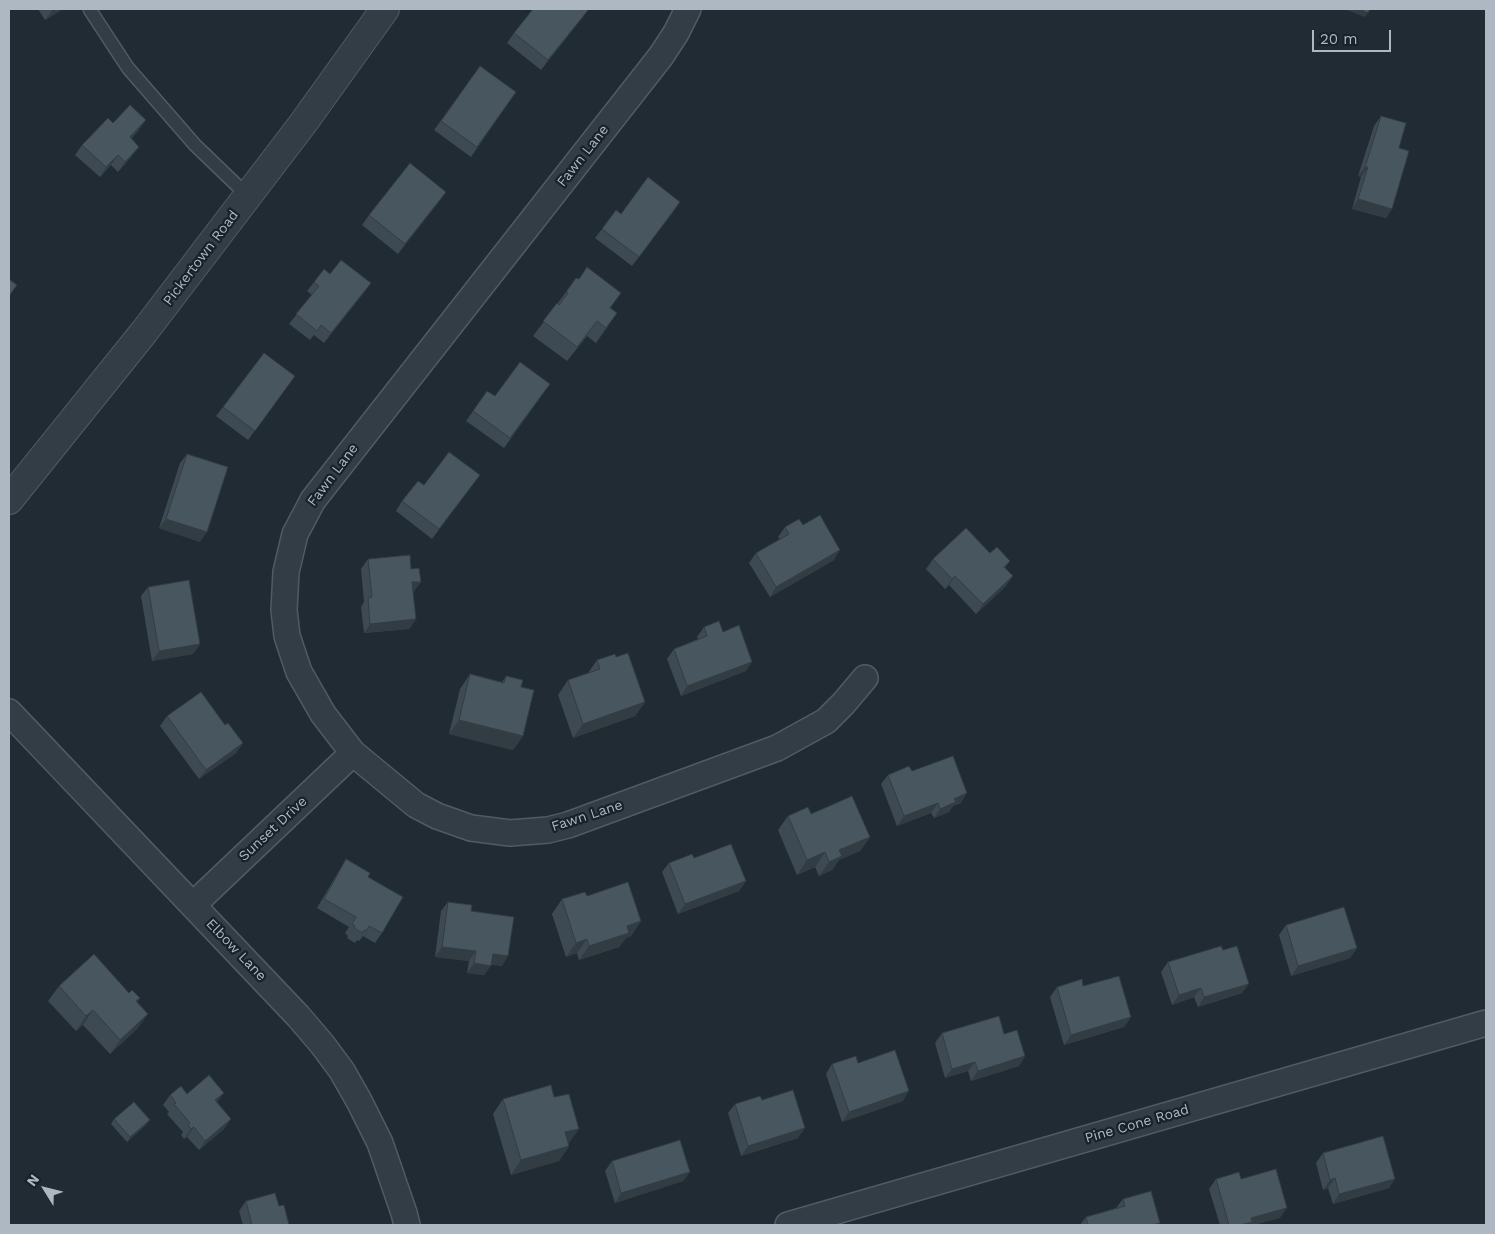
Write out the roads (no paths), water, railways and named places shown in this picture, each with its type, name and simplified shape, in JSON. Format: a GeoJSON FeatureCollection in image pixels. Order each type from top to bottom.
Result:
{"type":"FeatureCollection","features":[{"type":"Feature","properties":{"kind":"street","name":"Pickertown Road"},"geometry":{"type":"LineString","coordinates":[[9,500],[144,332],[304,122],[385,9]]}},
{"type":"Feature","properties":{"kind":"street","name":"Fawn Lane"},"geometry":{"type":"LineString","coordinates":[[688,9],[676,33],[661,56],[312,500],[295,534],[286,572],[284,610],[288,636],[299,672],[323,714],[353,753],[416,805],[437,816],[471,828],[510,833],[548,830],[568,825],[777,748],[826,721],[865,678]]}},
{"type":"Feature","properties":{"kind":"street","name":"Elbow Lane"},"geometry":{"type":"LineString","coordinates":[[9,712],[298,1016],[322,1044],[342,1072],[359,1101],[380,1143],[407,1225]]}},
{"type":"Feature","properties":{"kind":"street","name":"Sunset Drive"},"geometry":{"type":"LineString","coordinates":[[193,905],[353,753]]}},
{"type":"Feature","properties":{"kind":"street","name":"Pine Cone Road"},"geometry":{"type":"LineString","coordinates":[[788,1225],[1486,1023]]}},
{"type":"Feature","properties":{"kind":"lane"},"geometry":{"type":"LineString","coordinates":[[90,10],[128,68],[196,145],[248,196]]}}]}
